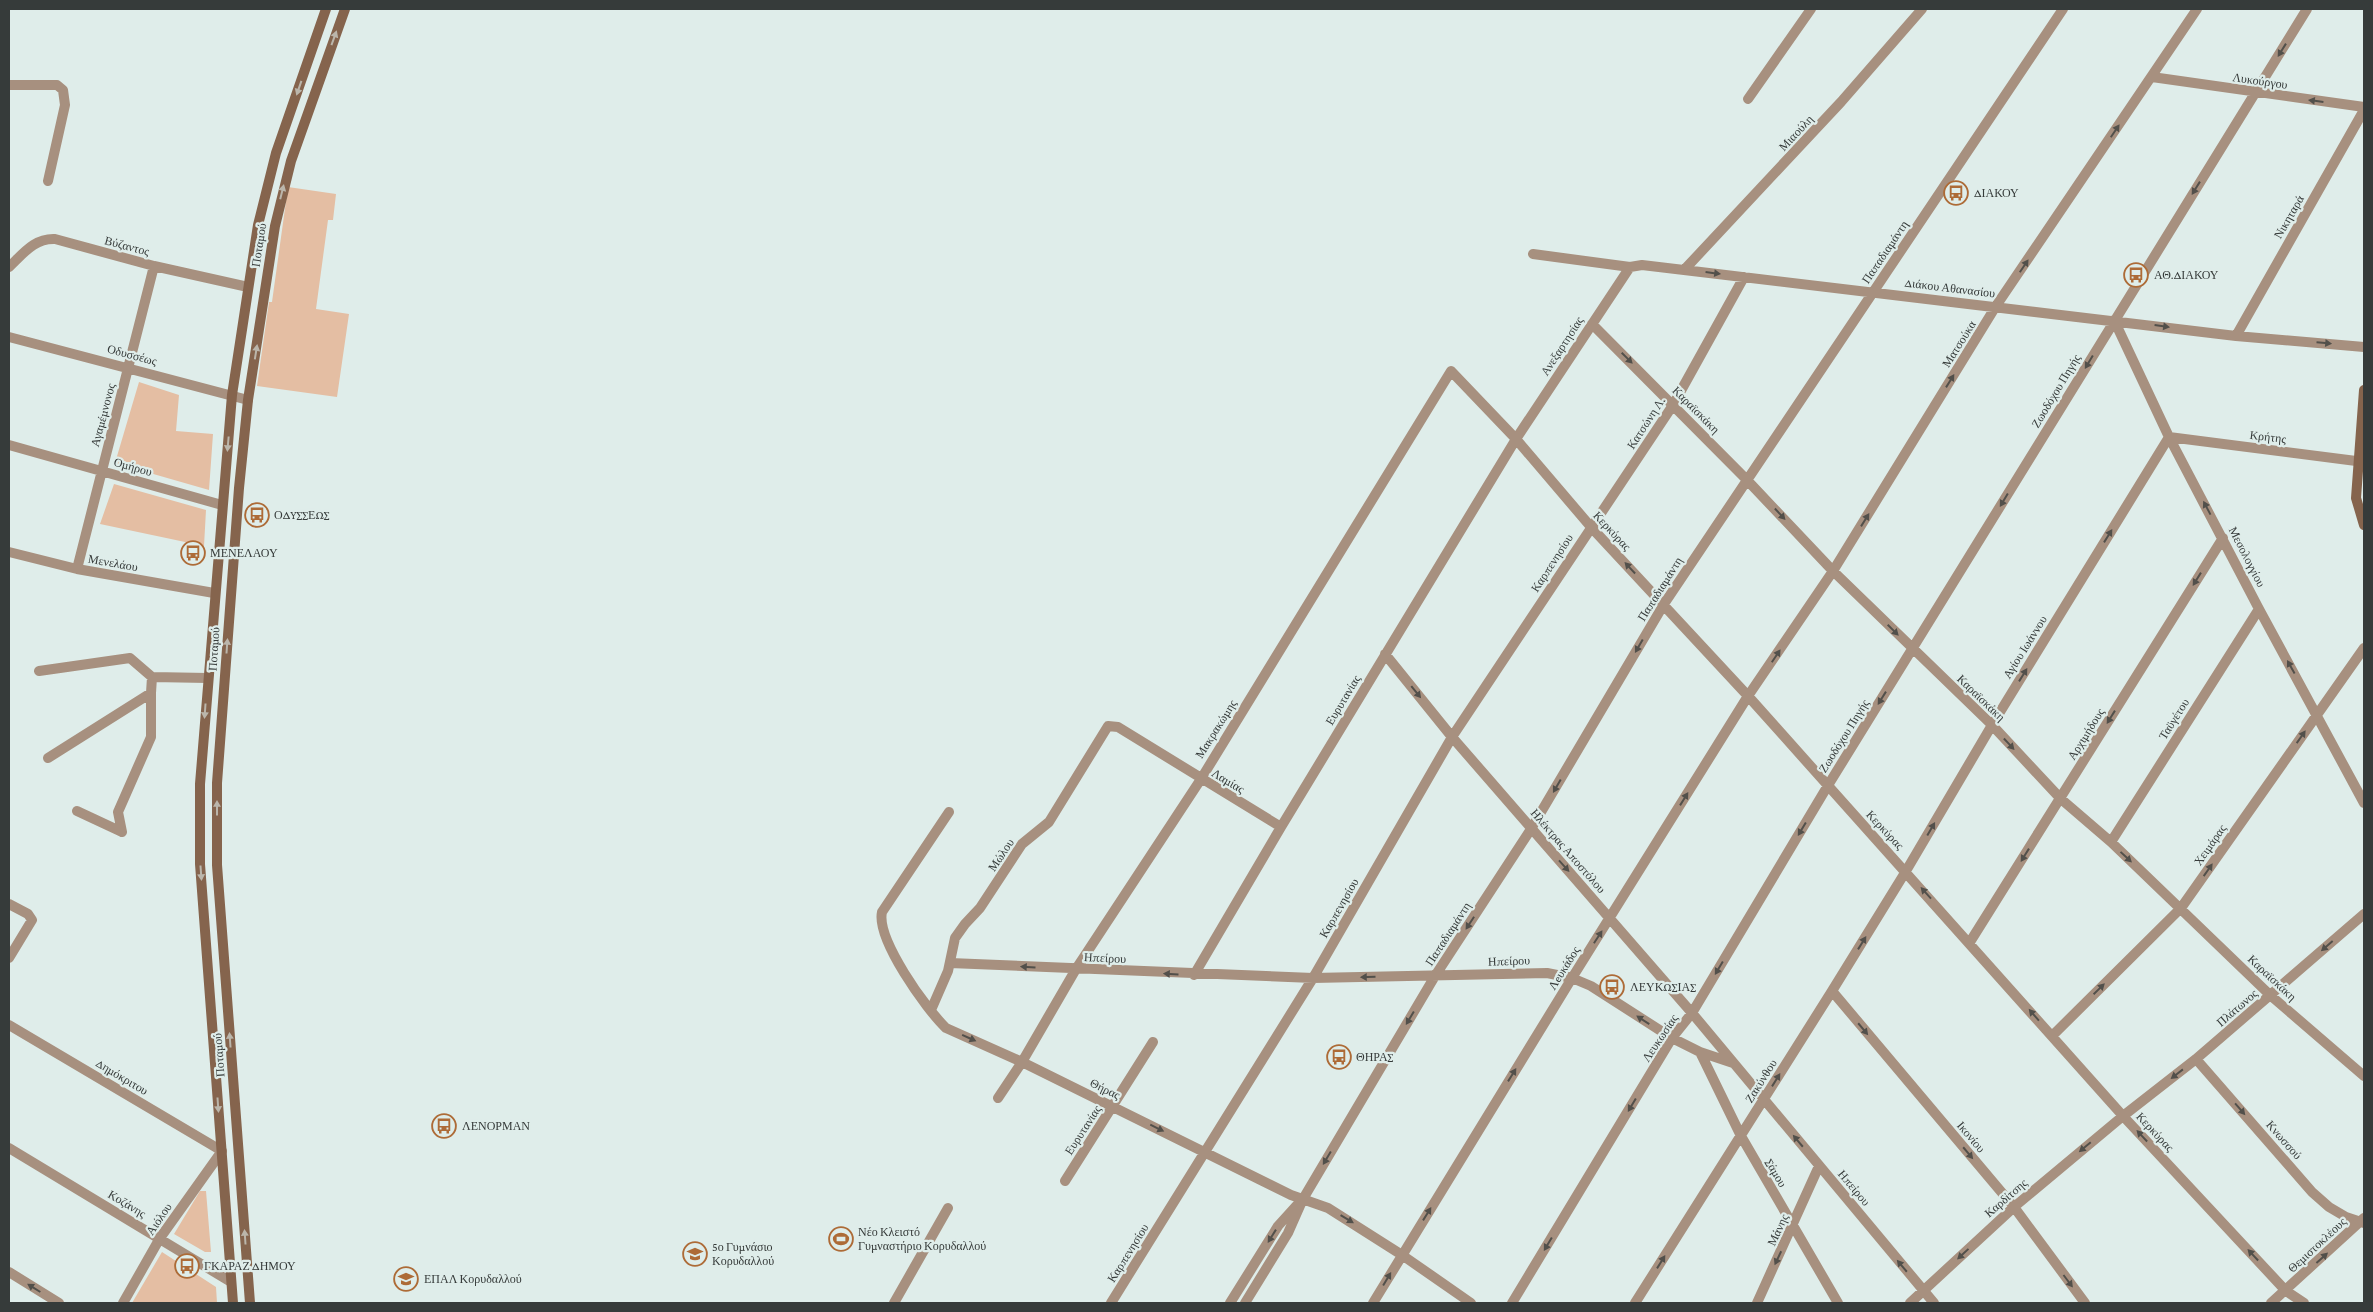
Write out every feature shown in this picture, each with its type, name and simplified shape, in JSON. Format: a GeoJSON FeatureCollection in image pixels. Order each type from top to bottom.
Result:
{"type":"FeatureCollection","features":[{"type":"Feature","properties":{"kind":"street","name":"Ποταμού"},"geometry":{"type":"LineString","coordinates":[[233,1303],[200,848],[200,784],[214,593],[232,396],[248,287],[265,188],[326,9]]}},
{"type":"Feature","properties":{"kind":"street","name":"Ποταμού"},"geometry":{"type":"LineString","coordinates":[[250,1303],[217,847],[217,783],[239,488],[248,400],[275,226],[291,161],[345,9]]}},
{"type":"Feature","properties":{"kind":"street"},"geometry":{"type":"LineString","coordinates":[[1748,99],[1811,9]]}},
{"type":"Feature","properties":{"kind":"street","name":"Μιαούλη"},"geometry":{"type":"LineString","coordinates":[[1684,270],[1841,102],[1922,9]]}},
{"type":"Feature","properties":{"kind":"street","name":"Παπαδιαμάντη"},"geometry":{"type":"LineString","coordinates":[[1245,1303],[1288,1233],[1303,1199],[1435,976],[1531,829],[1664,604],[1746,479],[1874,292],[2063,9]]}},
{"type":"Feature","properties":{"kind":"street","name":"Ματσούκα"},"geometry":{"type":"LineString","coordinates":[[1748,696],[1833,571],[1996,306],[2197,9]]}},
{"type":"Feature","properties":{"kind":"street","name":"Ζωοδόχου Πηγής"},"geometry":{"type":"LineString","coordinates":[[1828,787],[2307,9]]}},
{"type":"Feature","properties":{"kind":"street","name":"Λυκούργου"},"geometry":{"type":"LineString","coordinates":[[2152,77],[2364,109]]}},
{"type":"Feature","properties":{"kind":"street"},"geometry":{"type":"LineString","coordinates":[[9,85],[57,85],[63,90],[65,105],[48,181]]}},
{"type":"Feature","properties":{"kind":"street","name":"Νικηταρά"},"geometry":{"type":"LineString","coordinates":[[2236,336],[2364,109]]}},
{"type":"Feature","properties":{"kind":"street","name":"Βύζαντος"},"geometry":{"type":"LineString","coordinates":[[9,267],[36,242],[54,239],[154,266],[248,287]]}},
{"type":"Feature","properties":{"kind":"street","name":"Διάκου Αθανασίου"},"geometry":{"type":"LineString","coordinates":[[1533,254],[1630,267],[1642,265],[1996,306],[2236,336],[2364,347]]}},
{"type":"Feature","properties":{"kind":"street","name":"Αγαμέμνονος"},"geometry":{"type":"LineString","coordinates":[[76,569],[154,266]]}},
{"type":"Feature","properties":{"kind":"street","name":"Ανεξαρτησίας"},"geometry":{"type":"LineString","coordinates":[[1516,439],[1630,267]]}},
{"type":"Feature","properties":{"kind":"street","name":"Κατσώνη Λ."},"geometry":{"type":"LineString","coordinates":[[1591,527],[1673,405],[1744,277]]}},
{"type":"Feature","properties":{"kind":"street","name":"Μεσολογγίου"},"geometry":{"type":"LineString","coordinates":[[2114,320],[2169,437],[2364,803]]}},
{"type":"Feature","properties":{"kind":"street","name":"Καραϊσκάκη"},"geometry":{"type":"LineString","coordinates":[[1592,324],[1746,479],[1833,571],[1992,725],[2061,798],[2181,908],[2270,996],[2364,1076]]}},
{"type":"Feature","properties":{"kind":"street","name":"Οδυσσέως"},"geometry":{"type":"LineString","coordinates":[[9,336],[248,400]]}},
{"type":"Feature","properties":{"kind":"street","name":"Κερκύρας"},"geometry":{"type":"LineString","coordinates":[[1451,371],[1516,439],[1591,527],[1664,604],[1906,871],[2123,1116],[2286,1291],[2304,1303]]}},
{"type":"Feature","properties":{"kind":"street","name":"Μακρακώμης"},"geometry":{"type":"LineString","coordinates":[[998,1098],[1022,1062],[1076,969],[1200,779],[1451,371]]}},
{"type":"Feature","properties":{"kind":"street"},"geometry":{"type":"LineString","coordinates":[[2364,390],[2361,461],[2356,498],[2364,525]]}},
{"type":"Feature","properties":{"kind":"street","name":"Κρήτης"},"geometry":{"type":"LineString","coordinates":[[2169,437],[2361,461]]}},
{"type":"Feature","properties":{"kind":"street","name":"Αγίου Ιωάννου"},"geometry":{"type":"LineString","coordinates":[[1906,871],[1992,725],[2169,437]]}},
{"type":"Feature","properties":{"kind":"street","name":"Ευρυτανίας"},"geometry":{"type":"LineString","coordinates":[[1194,975],[1280,827],[1516,439]]}},
{"type":"Feature","properties":{"kind":"street","name":"Ομήρου"},"geometry":{"type":"LineString","coordinates":[[9,445],[222,505]]}},
{"type":"Feature","properties":{"kind":"street","name":"Καρπενησίου"},"geometry":{"type":"LineString","coordinates":[[1112,1303],[1313,978],[1452,737],[1591,527]]}},
{"type":"Feature","properties":{"kind":"street","name":"Αρχιμήδους"},"geometry":{"type":"LineString","coordinates":[[1970,942],[2223,538]]}},
{"type":"Feature","properties":{"kind":"street","name":"Μενελάου"},"geometry":{"type":"LineString","coordinates":[[9,552],[76,569],[214,593]]}},
{"type":"Feature","properties":{"kind":"street","name":"Ταϋγέτου"},"geometry":{"type":"LineString","coordinates":[[2111,842],[2259,609]]}},
{"type":"Feature","properties":{"kind":"street","name":"Χειμάρας"},"geometry":{"type":"LineString","coordinates":[[2052,1036],[2181,908],[2364,648]]}},
{"type":"Feature","properties":{"kind":"street","name":"Ηλέκτρας Αποστόλου"},"geometry":{"type":"LineString","coordinates":[[1385,654],[1452,737],[1611,918],[1734,1064]]}},
{"type":"Feature","properties":{"kind":"street"},"geometry":{"type":"LineString","coordinates":[[39,671],[130,658],[152,677],[208,678]]}},
{"type":"Feature","properties":{"kind":"street"},"geometry":{"type":"LineString","coordinates":[[77,810],[122,832],[118,812],[151,737],[152,677]]}},
{"type":"Feature","properties":{"kind":"street"},"geometry":{"type":"LineString","coordinates":[[48,758],[152,693]]}},
{"type":"Feature","properties":{"kind":"street","name":"Λeυκάδος"},"geometry":{"type":"LineString","coordinates":[[1373,1303],[1572,978],[1748,696]]}},
{"type":"Feature","properties":{"kind":"street","name":"Λαμίας"},"geometry":{"type":"LineString","coordinates":[[1111,725],[1118,727],[1280,827]]}},
{"type":"Feature","properties":{"kind":"street","name":"Μώλου"},"geometry":{"type":"LineString","coordinates":[[931,1010],[950,963],[953,944],[965,924],[980,908],[1022,844],[1049,822],[1106,729],[1111,725]]}},
{"type":"Feature","properties":{"kind":"street","name":"Λευκωσίας"},"geometry":{"type":"LineString","coordinates":[[1512,1303],[1672,1038],[1692,1013],[1828,787]]}},
{"type":"Feature","properties":{"kind":"street","name":"Θήρας"},"geometry":{"type":"LineString","coordinates":[[949,812],[882,912],[881,919],[885,936],[902,967],[931,1010],[946,1028],[1022,1062],[1303,1199],[1328,1208],[1402,1255],[1470,1303]]}},
{"type":"Feature","properties":{"kind":"street","name":"Ζακύνθου"},"geometry":{"type":"LineString","coordinates":[[1635,1303],[1906,871]]}},
{"type":"Feature","properties":{"kind":"street"},"geometry":{"type":"LineString","coordinates":[[9,904],[28,914],[32,920],[9,958]]}},
{"type":"Feature","properties":{"kind":"street","name":"Πλάτωνος"},"geometry":{"type":"LineString","coordinates":[[2123,1116],[2196,1059],[2364,914]]}},
{"type":"Feature","properties":{"kind":"street","name":"Ηπείρου"},"geometry":{"type":"LineString","coordinates":[[950,963],[1194,975],[1313,978],[1547,973],[1572,978],[1591,986],[1672,1038],[1700,1052],[1734,1064],[1934,1303]]}},
{"type":"Feature","properties":{"kind":"street","name":"Ικονίου"},"geometry":{"type":"LineString","coordinates":[[1832,991],[2014,1208],[2085,1303]]}},
{"type":"Feature","properties":{"kind":"street","name":"Δημόκριτου"},"geometry":{"type":"LineString","coordinates":[[9,1025],[222,1151]]}},
{"type":"Feature","properties":{"kind":"street","name":"Ευρυτανίας"},"geometry":{"type":"LineString","coordinates":[[1065,1181],[1153,1042]]}},
{"type":"Feature","properties":{"kind":"street","name":"Σάμου"},"geometry":{"type":"LineString","coordinates":[[1700,1052],[1741,1136],[1838,1303]]}},
{"type":"Feature","properties":{"kind":"street","name":"Κνωσσού"},"geometry":{"type":"LineString","coordinates":[[2196,1059],[2312,1192],[2329,1207],[2346,1217],[2363,1221]]}},
{"type":"Feature","properties":{"kind":"street","name":"Καρδίτσης"},"geometry":{"type":"LineString","coordinates":[[1910,1303],[2014,1208],[2123,1116]]}},
{"type":"Feature","properties":{"kind":"street","name":"Κοζάνης"},"geometry":{"type":"LineString","coordinates":[[9,1148],[231,1282]]}},
{"type":"Feature","properties":{"kind":"street","name":"Αιόλου"},"geometry":{"type":"LineString","coordinates":[[123,1303],[160,1238],[222,1151]]}},
{"type":"Feature","properties":{"kind":"street","name":"Μάνης"},"geometry":{"type":"LineString","coordinates":[[1757,1303],[1819,1166]]}},
{"type":"Feature","properties":{"kind":"street","name":"Παπαδιαμάντη"},"geometry":{"type":"LineString","coordinates":[[1230,1303],[1278,1226],[1303,1199]]}},
{"type":"Feature","properties":{"kind":"street"},"geometry":{"type":"LineString","coordinates":[[894,1303],[948,1208]]}},
{"type":"Feature","properties":{"kind":"street","name":"Θεμιστοκλέους"},"geometry":{"type":"LineString","coordinates":[[2271,1303],[2363,1221]]}},
{"type":"Feature","properties":{"kind":"street"},"geometry":{"type":"LineString","coordinates":[[9,1272],[59,1303]]}},
{"type":"Feature","properties":{"kind":"shaded area"},"geometry":{"type":"Polygon","coordinates":[[[288,187],[336,194],[333,220],[328,220],[316,309],[349,314],[337,397],[257,386],[269,302],[272,302],[288,187]]]}},
{"type":"Feature","properties":{"kind":"shaded area"},"geometry":{"type":"Polygon","coordinates":[[[139,382],[179,395],[176,431],[213,434],[209,490],[115,463],[139,382]]]}},
{"type":"Feature","properties":{"kind":"shaded area"},"geometry":{"type":"Polygon","coordinates":[[[114,484],[206,510],[204,546],[100,524],[114,484]]]}},
{"type":"Feature","properties":{"kind":"shaded area"},"geometry":{"type":"Polygon","coordinates":[[[200,1191],[206,1191],[211,1252],[205,1252],[174,1234],[200,1191]]]}},
{"type":"Feature","properties":{"kind":"shaded area"},"geometry":{"type":"Polygon","coordinates":[[[162,1252],[216,1287],[217,1303],[132,1303],[162,1252]]]}},
{"type":"Feature","properties":{"kind":"place","name":"ΔΙΑΚΟΥ"},"geometry":{"type":"Point","coordinates":[1956,193]}},
{"type":"Feature","properties":{"kind":"place","name":"ΑΘ.ΔΙΑΚΟΥ"},"geometry":{"type":"Point","coordinates":[2136,275]}},
{"type":"Feature","properties":{"kind":"place","name":"ΟΔYΣΣΕΩΣ"},"geometry":{"type":"Point","coordinates":[257,515]}},
{"type":"Feature","properties":{"kind":"place","name":"ΜΕΝΕΛΑΟΥ"},"geometry":{"type":"Point","coordinates":[193,553]}},
{"type":"Feature","properties":{"kind":"place","name":"ΛΕΥΚΩΣΙΑΣ"},"geometry":{"type":"Point","coordinates":[1612,987]}},
{"type":"Feature","properties":{"kind":"place","name":"ΘΗΡΑΣ"},"geometry":{"type":"Point","coordinates":[1339,1057]}},
{"type":"Feature","properties":{"kind":"place","name":"ΛΕΝΟΡΜΑΝ"},"geometry":{"type":"Point","coordinates":[444,1126]}},
{"type":"Feature","properties":{"kind":"place","name":"Νέο Κλειστό Γυμναστήριο Κορυδαλλού"},"geometry":{"type":"Point","coordinates":[841,1239]}},
{"type":"Feature","properties":{"kind":"place","name":"5ο Γυμνάσιο Κορυδαλλού"},"geometry":{"type":"Point","coordinates":[695,1254]}},
{"type":"Feature","properties":{"kind":"place","name":"ΓΚΑΡΑΖ ΔΗΜΟΥ"},"geometry":{"type":"Point","coordinates":[187,1266]}},
{"type":"Feature","properties":{"kind":"place","name":"ΕΠΑΛ Κορυδαλλού"},"geometry":{"type":"Point","coordinates":[406,1279]}}]}
